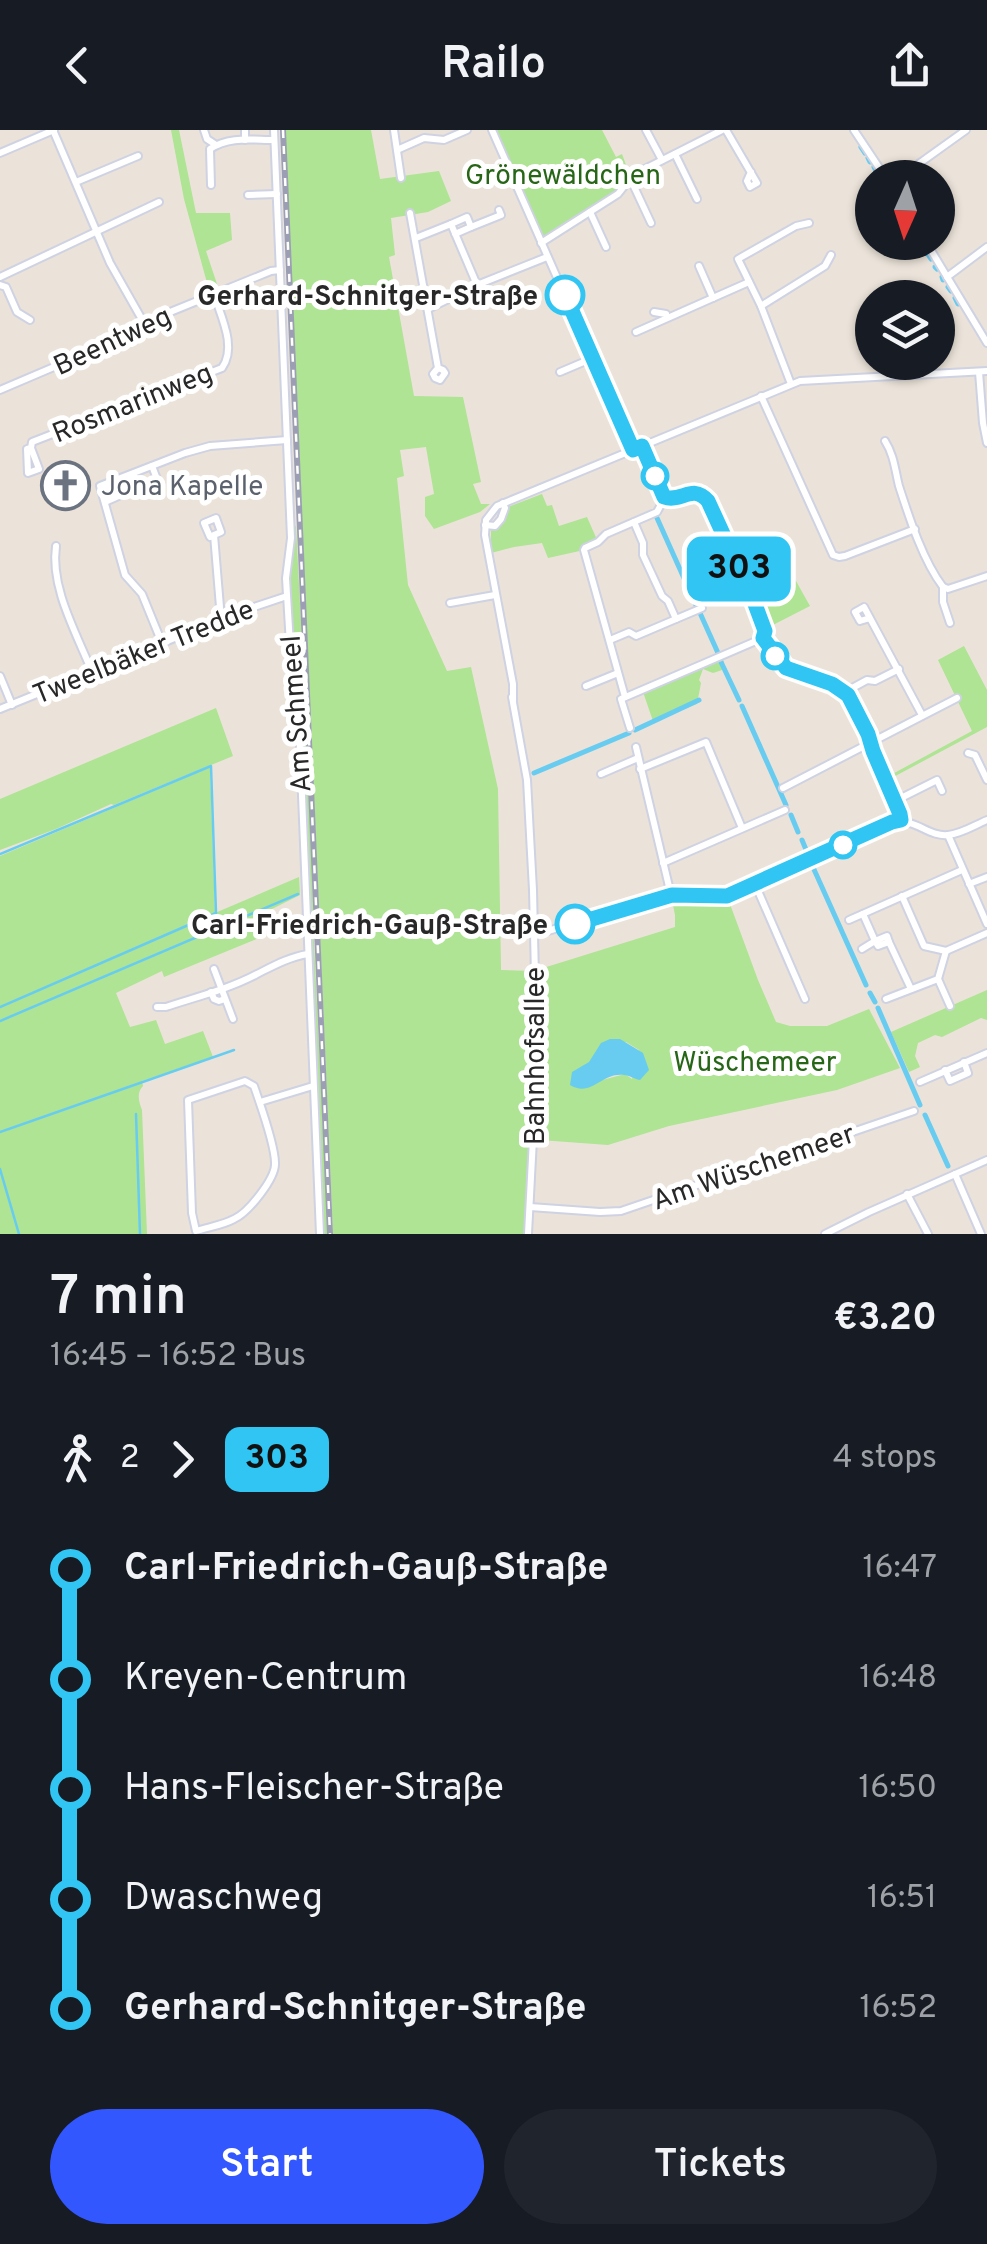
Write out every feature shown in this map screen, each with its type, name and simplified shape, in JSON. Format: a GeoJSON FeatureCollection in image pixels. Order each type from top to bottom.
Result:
{"type":"FeatureCollection","features":[{"type":"Feature","properties":{"kind":"street"},"geometry":{"type":"LineString","coordinates":[[0,153],[53,130],[114,271],[144,324]]}},
{"type":"Feature","properties":{"kind":"street"},"geometry":{"type":"LineString","coordinates":[[204,130],[216,144]]}},
{"type":"Feature","properties":{"kind":"street"},"geometry":{"type":"LineString","coordinates":[[245,130],[246,140]]}},
{"type":"Feature","properties":{"kind":"street","name":"Am Schmeel"},"geometry":{"type":"LineString","coordinates":[[274,130],[291,538],[286,578],[298,698],[320,1234]]}},
{"type":"Feature","properties":{"kind":"street"},"geometry":{"type":"LineString","coordinates":[[394,130],[401,178]]}},
{"type":"Feature","properties":{"kind":"street"},"geometry":{"type":"LineString","coordinates":[[492,130],[633,450],[809,379],[983,371],[982,423],[987,443]]}},
{"type":"Feature","properties":{"kind":"street"},"geometry":{"type":"LineString","coordinates":[[646,130],[662,160]]}},
{"type":"Feature","properties":{"kind":"street"},"geometry":{"type":"LineString","coordinates":[[541,243],[618,194],[629,177],[724,130],[751,172]]}},
{"type":"Feature","properties":{"kind":"street"},"geometry":{"type":"LineString","coordinates":[[854,130],[874,160]]}},
{"type":"Feature","properties":{"kind":"street"},"geometry":{"type":"LineString","coordinates":[[924,160],[966,130]]}},
{"type":"Feature","properties":{"kind":"street"},"geometry":{"type":"LineString","coordinates":[[397,150],[424,138],[444,140],[462,131]]}},
{"type":"Feature","properties":{"kind":"street"},"geometry":{"type":"LineString","coordinates":[[211,185],[210,149],[216,144],[227,140],[274,140]]}},
{"type":"Feature","properties":{"kind":"street"},"geometry":{"type":"LineString","coordinates":[[675,154],[698,199]]}},
{"type":"Feature","properties":{"kind":"street"},"geometry":{"type":"LineString","coordinates":[[76,182],[138,156]]}},
{"type":"Feature","properties":{"kind":"street"},"geometry":{"type":"LineString","coordinates":[[629,177],[651,223]]}},
{"type":"Feature","properties":{"kind":"street"},"geometry":{"type":"LineString","coordinates":[[248,195],[276,194]]}},
{"type":"Feature","properties":{"kind":"street"},"geometry":{"type":"LineString","coordinates":[[0,276],[159,202]]}},
{"type":"Feature","properties":{"kind":"street"},"geometry":{"type":"LineString","coordinates":[[455,234],[501,215],[499,210]]}},
{"type":"Feature","properties":{"kind":"street"},"geometry":{"type":"LineString","coordinates":[[410,212],[438,368]]}},
{"type":"Feature","properties":{"kind":"street"},"geometry":{"type":"LineString","coordinates":[[590,212],[606,246]]}},
{"type":"Feature","properties":{"kind":"street"},"geometry":{"type":"LineString","coordinates":[[416,238],[466,217],[471,227]]}},
{"type":"Feature","properties":{"kind":"street"},"geometry":{"type":"LineString","coordinates":[[450,224],[478,285]]}},
{"type":"Feature","properties":{"kind":"street"},"geometry":{"type":"LineString","coordinates":[[792,384],[738,259],[796,226],[809,224]]}},
{"type":"Feature","properties":{"kind":"street"},"geometry":{"type":"LineString","coordinates":[[948,277],[987,246]]}},
{"type":"Feature","properties":{"kind":"street"},"geometry":{"type":"LineString","coordinates":[[761,306],[825,266],[831,256]]}},
{"type":"Feature","properties":{"kind":"street"},"geometry":{"type":"LineString","coordinates":[[428,309],[548,257]]}},
{"type":"Feature","properties":{"kind":"street"},"geometry":{"type":"LineString","coordinates":[[937,260],[987,342]]}},
{"type":"Feature","properties":{"kind":"street"},"geometry":{"type":"LineString","coordinates":[[699,266],[714,298]]}},
{"type":"Feature","properties":{"kind":"street","name":"Beentweg"},"geometry":{"type":"LineString","coordinates":[[0,390],[214,294],[280,270]]}},
{"type":"Feature","properties":{"kind":"street"},"geometry":{"type":"LineString","coordinates":[[636,332],[667,312],[750,282]]}},
{"type":"Feature","properties":{"kind":"street"},"geometry":{"type":"LineString","coordinates":[[0,285],[6,287],[17,312],[30,320]]}},
{"type":"Feature","properties":{"kind":"street","name":"Rosmarinweg"},"geometry":{"type":"LineString","coordinates":[[30,448],[32,442],[222,368],[229,350],[214,294]]}},
{"type":"Feature","properties":{"kind":"street"},"geometry":{"type":"LineString","coordinates":[[654,312],[667,312]]}},
{"type":"Feature","properties":{"kind":"street"},"geometry":{"type":"LineString","coordinates":[[560,372],[593,358]]}},
{"type":"Feature","properties":{"kind":"street"},"geometry":{"type":"LineString","coordinates":[[762,396],[833,555],[845,556],[915,529]]}},
{"type":"Feature","properties":{"kind":"street"},"geometry":{"type":"LineString","coordinates":[[162,643],[142,594],[125,574],[100,486],[210,446],[287,440]]}},
{"type":"Feature","properties":{"kind":"street"},"geometry":{"type":"LineString","coordinates":[[885,441],[915,529],[943,588],[950,622]]}},
{"type":"Feature","properties":{"kind":"street"},"geometry":{"type":"LineString","coordinates":[[642,446],[664,497],[671,500],[693,493],[704,497],[740,571]]}},
{"type":"Feature","properties":{"kind":"street","name":"Bahnhofsallee"},"geometry":{"type":"LineString","coordinates":[[528,1234],[537,1091],[528,780],[508,685],[485,523],[495,526],[501,519],[502,503],[633,450]]}},
{"type":"Feature","properties":{"kind":"street"},"geometry":{"type":"LineString","coordinates":[[106,502],[157,479],[152,466]]}},
{"type":"Feature","properties":{"kind":"street"},"geometry":{"type":"LineString","coordinates":[[625,697],[584,550],[606,534],[657,512],[664,497]]}},
{"type":"Feature","properties":{"kind":"street"},"geometry":{"type":"LineString","coordinates":[[634,522],[644,542],[643,555],[676,619]]}},
{"type":"Feature","properties":{"kind":"street"},"geometry":{"type":"LineString","coordinates":[[214,535],[221,619]]}},
{"type":"Feature","properties":{"kind":"street"},"geometry":{"type":"LineString","coordinates":[[56,546],[60,590],[92,672]]}},
{"type":"Feature","properties":{"kind":"street"},"geometry":{"type":"LineString","coordinates":[[943,588],[955,588],[987,576]]}},
{"type":"Feature","properties":{"kind":"street"},"geometry":{"type":"LineString","coordinates":[[450,603],[495,595]]}},
{"type":"Feature","properties":{"kind":"street","name":"Tweelbäker Tredde"},"geometry":{"type":"LineString","coordinates":[[0,710],[287,596]]}},
{"type":"Feature","properties":{"kind":"street"},"geometry":{"type":"LineString","coordinates":[[610,640],[629,632],[636,636],[702,608]]}},
{"type":"Feature","properties":{"kind":"street"},"geometry":{"type":"LineString","coordinates":[[870,618],[922,716]]}},
{"type":"Feature","properties":{"kind":"street"},"geometry":{"type":"LineString","coordinates":[[763,625],[763,638]]}},
{"type":"Feature","properties":{"kind":"street"},"geometry":{"type":"LineString","coordinates":[[763,638],[786,668],[845,692],[858,710],[901,820]]}},
{"type":"Feature","properties":{"kind":"street"},"geometry":{"type":"LineString","coordinates":[[630,728],[621,699],[763,638]]}},
{"type":"Feature","properties":{"kind":"street"},"geometry":{"type":"LineString","coordinates":[[845,692],[899,669]]}},
{"type":"Feature","properties":{"kind":"street"},"geometry":{"type":"LineString","coordinates":[[586,686],[618,673]]}},
{"type":"Feature","properties":{"kind":"street"},"geometry":{"type":"LineString","coordinates":[[0,676],[12,704]]}},
{"type":"Feature","properties":{"kind":"street"},"geometry":{"type":"LineString","coordinates":[[783,788],[956,698]]}},
{"type":"Feature","properties":{"kind":"street"},"geometry":{"type":"LineString","coordinates":[[640,769],[706,742],[742,828]]}},
{"type":"Feature","properties":{"kind":"street"},"geometry":{"type":"LineString","coordinates":[[636,747],[672,895]]}},
{"type":"Feature","properties":{"kind":"street"},"geometry":{"type":"LineString","coordinates":[[968,753],[975,754],[987,780]]}},
{"type":"Feature","properties":{"kind":"street"},"geometry":{"type":"LineString","coordinates":[[601,774],[638,758]]}},
{"type":"Feature","properties":{"kind":"street"},"geometry":{"type":"LineString","coordinates":[[895,801],[936,780],[942,790]]}},
{"type":"Feature","properties":{"kind":"street"},"geometry":{"type":"LineString","coordinates":[[663,863],[785,810]]}},
{"type":"Feature","properties":{"kind":"street"},"geometry":{"type":"LineString","coordinates":[[534,935],[672,895],[727,896],[892,822],[901,820],[948,836],[987,820]]}},
{"type":"Feature","properties":{"kind":"street"},"geometry":{"type":"LineString","coordinates":[[948,836],[987,924]]}},
{"type":"Feature","properties":{"kind":"street"},"geometry":{"type":"LineString","coordinates":[[849,920],[962,870]]}},
{"type":"Feature","properties":{"kind":"street"},"geometry":{"type":"LineString","coordinates":[[969,884],[987,876]]}},
{"type":"Feature","properties":{"kind":"street"},"geometry":{"type":"LineString","coordinates":[[755,884],[806,1000]]}},
{"type":"Feature","properties":{"kind":"street"},"geometry":{"type":"LineString","coordinates":[[902,896],[924,946],[946,951],[987,933]]}},
{"type":"Feature","properties":{"kind":"street"},"geometry":{"type":"LineString","coordinates":[[863,914],[878,946],[889,942],[911,990]]}},
{"type":"Feature","properties":{"kind":"street"},"geometry":{"type":"LineString","coordinates":[[862,949],[876,940]]}},
{"type":"Feature","properties":{"kind":"street"},"geometry":{"type":"LineString","coordinates":[[946,951],[938,978],[950,1006]]}},
{"type":"Feature","properties":{"kind":"street"},"geometry":{"type":"LineString","coordinates":[[158,1007],[211,992],[308,954]]}},
{"type":"Feature","properties":{"kind":"street"},"geometry":{"type":"LineString","coordinates":[[214,969],[233,1019]]}},
{"type":"Feature","properties":{"kind":"street"},"geometry":{"type":"LineString","coordinates":[[886,999],[938,978]]}},
{"type":"Feature","properties":{"kind":"street"},"geometry":{"type":"LineString","coordinates":[[211,992],[214,999],[225,998]]}},
{"type":"Feature","properties":{"kind":"street"},"geometry":{"type":"LineString","coordinates":[[920,1082],[987,1053]]}},
{"type":"Feature","properties":{"kind":"street"},"geometry":{"type":"LineString","coordinates":[[245,1081],[254,1086],[260,1102],[275,1158],[274,1172],[238,1218],[196,1231],[188,1100],[245,1081]]}},
{"type":"Feature","properties":{"kind":"street"},"geometry":{"type":"LineString","coordinates":[[260,1102],[313,1086]]}},
{"type":"Feature","properties":{"kind":"street","name":"Am Wüschemeer"},"geometry":{"type":"LineString","coordinates":[[530,1208],[621,1211],[914,1111]]}},
{"type":"Feature","properties":{"kind":"street"},"geometry":{"type":"LineString","coordinates":[[825,1234],[987,1160]]}},
{"type":"Feature","properties":{"kind":"street"},"geometry":{"type":"LineString","coordinates":[[955,1174],[981,1234]]}},
{"type":"Feature","properties":{"kind":"street"},"geometry":{"type":"LineString","coordinates":[[907,1194],[928,1234]]}},
{"type":"Feature","properties":{"kind":"street"},"geometry":{"type":"LineString","coordinates":[[848,1222],[853,1234]]}},
{"type":"Feature","properties":{"kind":"green space"},"geometry":{"type":"Polygon","coordinates":[[[171,130],[179,130],[196,213],[230,213],[232,240],[206,251],[218,287],[209,290],[184,199],[171,130]]]}},
{"type":"Feature","properties":{"kind":"green space"},"geometry":{"type":"Polygon","coordinates":[[[285,130],[371,130],[380,179],[439,171],[451,201],[428,212],[391,218],[395,255],[389,257],[414,396],[463,397],[481,482],[473,484],[481,504],[490,504],[480,512],[434,529],[425,516],[425,497],[434,494],[426,447],[400,450],[404,476],[397,478],[408,585],[447,671],[471,667],[498,789],[501,970],[532,971],[534,1105],[525,1234],[333,1234],[285,130]]]}},
{"type":"Feature","properties":{"kind":"green space","name":"Grönewäldchen"},"geometry":{"type":"Polygon","coordinates":[[[493,130],[602,130],[616,157],[622,154],[629,173],[615,192],[542,240],[493,130]]]}},
{"type":"Feature","properties":{"kind":"green space"},"geometry":{"type":"Polygon","coordinates":[[[542,494],[547,506],[552,505],[559,526],[587,517],[598,542],[584,550],[548,558],[542,543],[491,553],[491,531],[503,520],[508,507],[542,494]]]}},
{"type":"Feature","properties":{"kind":"green space"},"geometry":{"type":"Polygon","coordinates":[[[296,526],[328,1234],[322,1234],[310,876],[289,575],[292,527],[296,526]]]}},
{"type":"Feature","properties":{"kind":"green space"},"geometry":{"type":"Polygon","coordinates":[[[787,565],[810,606],[769,627],[750,583],[787,565]]]}},
{"type":"Feature","properties":{"kind":"green space"},"geometry":{"type":"Polygon","coordinates":[[[964,646],[987,690],[987,727],[886,781],[885,778],[972,731],[938,660],[964,646]]]}},
{"type":"Feature","properties":{"kind":"green space"},"geometry":{"type":"Polygon","coordinates":[[[723,658],[725,669],[713,673],[703,669],[697,704],[653,721],[642,689],[723,658]]]}},
{"type":"Feature","properties":{"kind":"green space"},"geometry":{"type":"Polygon","coordinates":[[[216,708],[233,756],[0,850],[0,799],[216,708]]]}},
{"type":"Feature","properties":{"kind":"green space"},"geometry":{"type":"Polygon","coordinates":[[[210,767],[215,913],[299,877],[300,895],[256,917],[259,938],[164,977],[162,971],[116,993],[130,1027],[156,1020],[165,1044],[203,1031],[213,1057],[142,1081],[139,1098],[147,1234],[0,1234],[0,856],[210,767]]]}},
{"type":"Feature","properties":{"kind":"green space","name":"Wüschemeer"},"geometry":{"type":"Polygon","coordinates":[[[671,895],[727,896],[776,1022],[827,1026],[869,1009],[900,1068],[837,1090],[669,1126],[608,1145],[540,1140],[540,969],[675,927],[671,895]],[[626,1042],[572,1073],[595,1082],[625,1074],[632,1079],[639,1050],[626,1042]]]}},
{"type":"Feature","properties":{"kind":"green space"},"geometry":{"type":"Polygon","coordinates":[[[987,990],[987,1020],[981,1018],[942,1037],[935,1035],[918,1043],[915,1056],[920,1067],[909,1072],[891,1032],[987,990]]]}},
{"type":"Feature","properties":{"kind":"water","name":"Wüschemeer"},"geometry":{"type":"Polygon","coordinates":[[[620,1039],[643,1053],[649,1070],[640,1080],[616,1075],[591,1087],[570,1085],[572,1072],[589,1062],[601,1043],[620,1039]]]}},
{"type":"Feature","properties":{"kind":"waterway"},"geometry":{"type":"LineString","coordinates":[[861,147],[865,153]]}},
{"type":"Feature","properties":{"kind":"waterway"},"geometry":{"type":"LineString","coordinates":[[955,298],[958,304]]}},
{"type":"Feature","properties":{"kind":"waterway"},"geometry":{"type":"LineString","coordinates":[[657,518],[696,605]]}},
{"type":"Feature","properties":{"kind":"waterway"},"geometry":{"type":"LineString","coordinates":[[700,613],[718,653]]}},
{"type":"Feature","properties":{"kind":"waterway"},"geometry":{"type":"LineString","coordinates":[[721,662],[739,700]]}},
{"type":"Feature","properties":{"kind":"waterway"},"geometry":{"type":"LineString","coordinates":[[635,730],[699,700]]}},
{"type":"Feature","properties":{"kind":"waterway"},"geometry":{"type":"LineString","coordinates":[[742,706],[786,805]]}},
{"type":"Feature","properties":{"kind":"waterway"},"geometry":{"type":"LineString","coordinates":[[534,773],[629,733]]}},
{"type":"Feature","properties":{"kind":"waterway"},"geometry":{"type":"LineString","coordinates":[[0,854],[211,766],[216,913],[0,1007]]}},
{"type":"Feature","properties":{"kind":"waterway"},"geometry":{"type":"LineString","coordinates":[[791,815],[798,832]]}},
{"type":"Feature","properties":{"kind":"waterway"},"geometry":{"type":"LineString","coordinates":[[802,840],[807,852]]}},
{"type":"Feature","properties":{"kind":"waterway"},"geometry":{"type":"LineString","coordinates":[[812,865],[866,985]]}},
{"type":"Feature","properties":{"kind":"waterway"},"geometry":{"type":"LineString","coordinates":[[0,1021],[298,894]]}},
{"type":"Feature","properties":{"kind":"waterway"},"geometry":{"type":"LineString","coordinates":[[870,993],[875,1002]]}},
{"type":"Feature","properties":{"kind":"waterway"},"geometry":{"type":"LineString","coordinates":[[878,1008],[920,1105]]}},
{"type":"Feature","properties":{"kind":"waterway"},"geometry":{"type":"LineString","coordinates":[[0,1132],[234,1050]]}},
{"type":"Feature","properties":{"kind":"waterway"},"geometry":{"type":"LineString","coordinates":[[136,1114],[140,1234]]}},
{"type":"Feature","properties":{"kind":"waterway"},"geometry":{"type":"LineString","coordinates":[[925,1115],[948,1166]]}},
{"type":"Feature","properties":{"kind":"waterway"},"geometry":{"type":"LineString","coordinates":[[0,1169],[19,1234]]}},
{"type":"Feature","properties":{"kind":"railway"},"geometry":{"type":"LineString","coordinates":[[283,130],[330,1234]]}},
{"type":"Feature","properties":{"kind":"bus line","name":"303"},"geometry":{"type":"LineString","coordinates":[[565,295],[633,450],[642,446],[664,497],[671,500],[693,493],[708,501],[749,586],[765,631],[763,638],[790,670],[832,684],[848,695],[858,710],[901,820],[727,896],[672,895],[575,924]]}},
{"type":"Feature","properties":{"kind":"place","name":"Gerhard-Schnitger-Straße"},"geometry":{"type":"Point","coordinates":[565,295]}},
{"type":"Feature","properties":{"kind":"place","name":"Jona Kapelle"},"geometry":{"type":"Point","coordinates":[66,485]}},
{"type":"Feature","properties":{"kind":"place","name":"Carl-Friedrich-Gauß-Straße"},"geometry":{"type":"Point","coordinates":[575,924]}}]}
